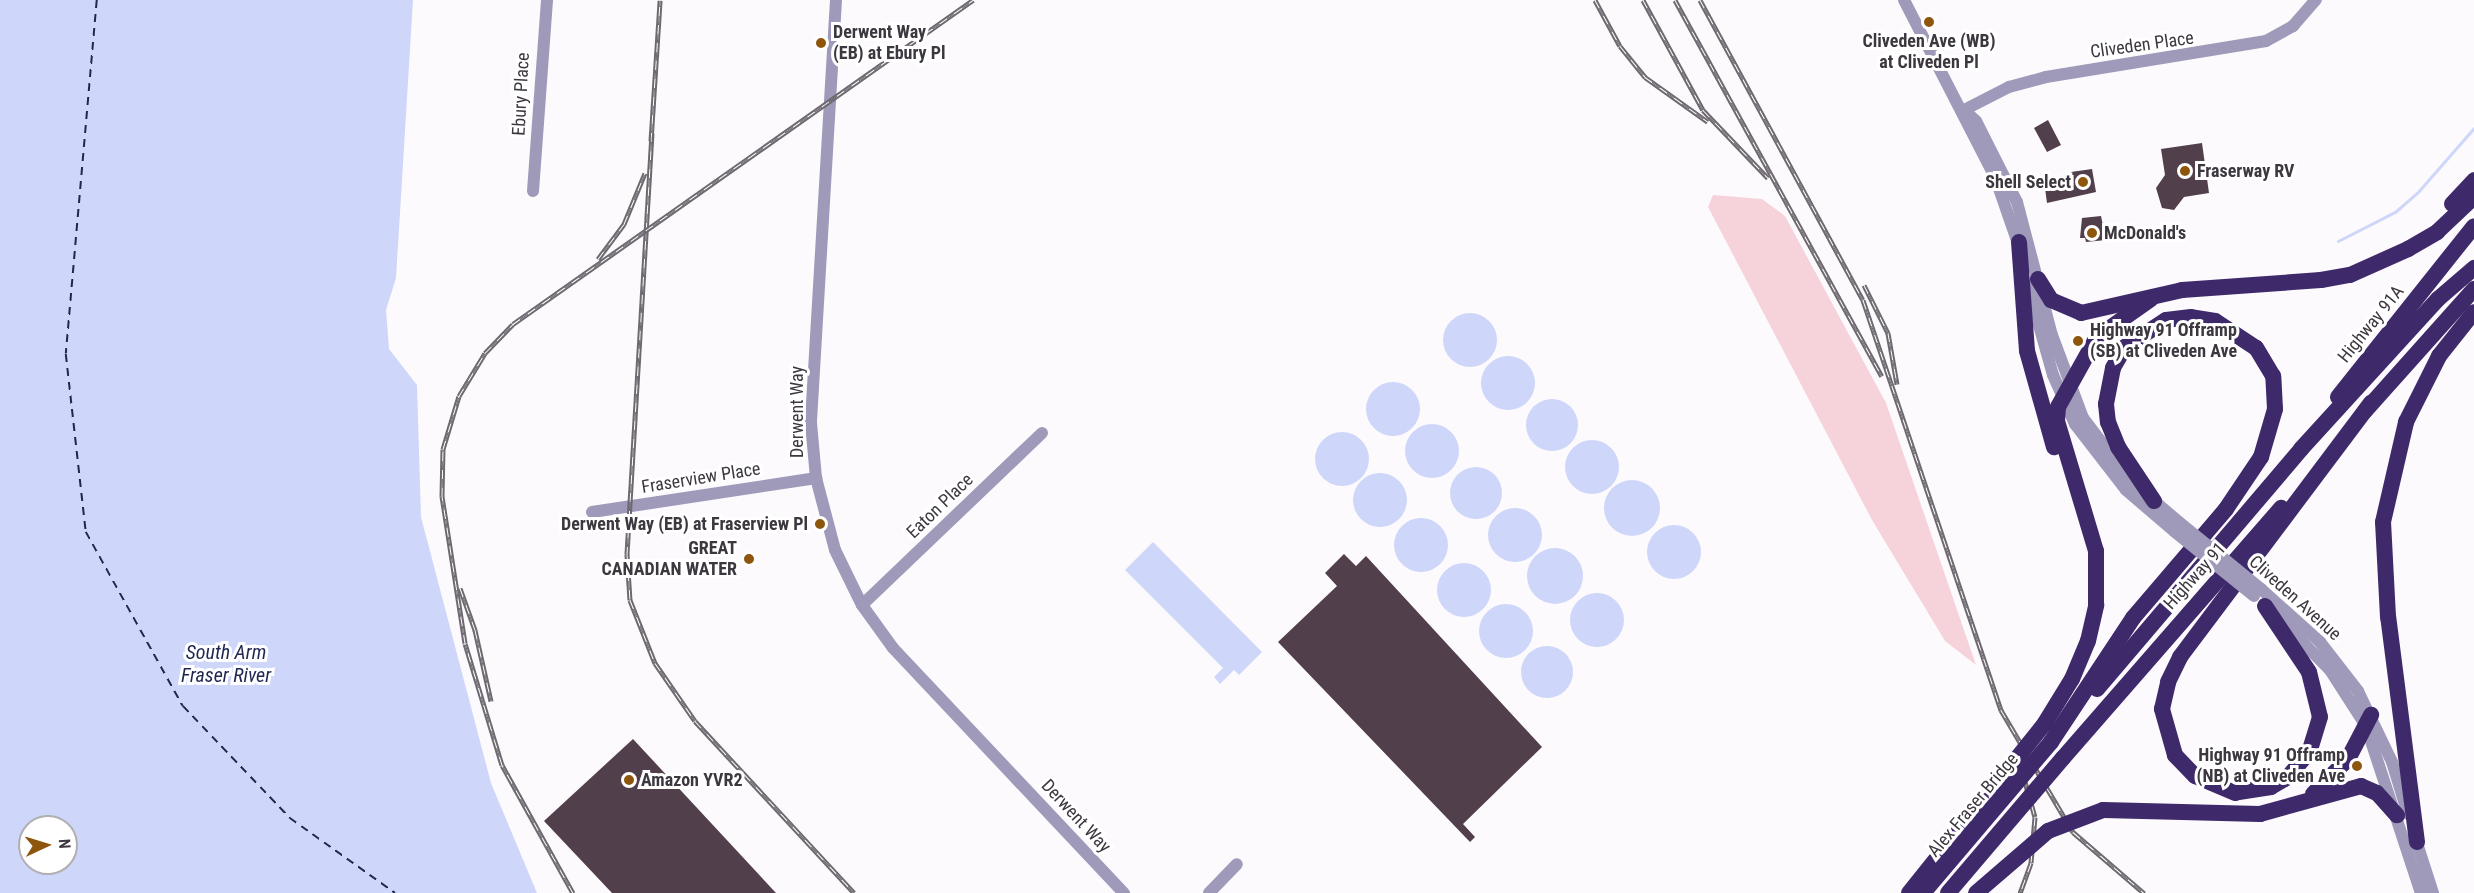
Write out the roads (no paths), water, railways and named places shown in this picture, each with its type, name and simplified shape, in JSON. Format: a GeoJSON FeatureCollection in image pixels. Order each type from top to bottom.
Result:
{"type":"FeatureCollection","features":[{"type":"Feature","properties":{"kind":"highway"},"geometry":{"type":"LineString","coordinates":[[2350,274],[2428,225],[2474,180]]}},
{"type":"Feature","properties":{"kind":"highway"},"geometry":{"type":"LineString","coordinates":[[2038,279],[2051,300],[2072,311],[2104,311],[2182,290],[2291,284],[2350,274],[2437,232],[2474,197]]}},
{"type":"Feature","properties":{"kind":"highway","name":"Highway 91A"},"geometry":{"type":"LineString","coordinates":[[2301,449],[2351,379],[2474,226]]}},
{"type":"Feature","properties":{"kind":"highway"},"geometry":{"type":"LineString","coordinates":[[2019,242],[2032,374],[2096,582]]}},
{"type":"Feature","properties":{"kind":"highway","name":"Highway 91"},"geometry":{"type":"LineString","coordinates":[[2051,742],[2301,449],[2438,299],[2474,268]]}},
{"type":"Feature","properties":{"kind":"highway","name":"Highway 91"},"geometry":{"type":"LineString","coordinates":[[1948,893],[2371,404],[2474,289]]}},
{"type":"Feature","properties":{"kind":"highway"},"geometry":{"type":"LineString","coordinates":[[1909,893],[2045,723],[2072,679],[2088,641],[2096,582],[2089,521],[2057,421],[2066,393],[2097,337],[2151,299]]}},
{"type":"Feature","properties":{"kind":"highway"},"geometry":{"type":"LineString","coordinates":[[2417,842],[2388,617],[2383,522],[2406,422],[2439,356],[2474,312]]}},
{"type":"Feature","properties":{"kind":"highway"},"geometry":{"type":"LineString","coordinates":[[2051,742],[2133,618],[2226,509],[2261,457],[2275,409],[2273,376],[2256,348],[2215,321],[2191,317],[2166,320],[2132,342],[2113,368],[2106,404],[2108,422],[2118,447],[2154,501]]}},
{"type":"Feature","properties":{"kind":"highway"},"geometry":{"type":"LineString","coordinates":[[2260,597],[2308,672],[2320,717],[2309,752],[2288,777],[2271,787],[2235,793],[2195,776],[2175,755],[2165,735],[2162,709],[2169,682],[2180,657],[2371,404]]}},
{"type":"Feature","properties":{"kind":"highway"},"geometry":{"type":"LineString","coordinates":[[2305,800],[2338,772],[2369,720]]}},
{"type":"Feature","properties":{"kind":"highway","name":"Alex Fraser Bridge"},"geometry":{"type":"LineString","coordinates":[[1923,893],[2051,742]]}},
{"type":"Feature","properties":{"kind":"highway"},"geometry":{"type":"LineString","coordinates":[[1976,893],[2038,838],[2068,821],[2103,810],[2260,814],[2361,786],[2377,793],[2397,815]]}},
{"type":"Feature","properties":{"kind":"street","name":"Ebury Place"},"geometry":{"type":"LineString","coordinates":[[534,191],[547,0]]}},
{"type":"Feature","properties":{"kind":"street","name":"Derwent Way"},"geometry":{"type":"LineString","coordinates":[[836,0],[811,419],[816,478],[835,550],[862,605],[893,648],[1124,893]]}},
{"type":"Feature","properties":{"kind":"street","name":"Cliveden Avenue"},"geometry":{"type":"LineString","coordinates":[[1904,0],[1964,110],[2019,242],[2042,338],[2066,393],[2107,468],[2260,597],[2320,642],[2369,720],[2417,842],[2433,893]]}},
{"type":"Feature","properties":{"kind":"street","name":"Cliveden Place"},"geometry":{"type":"LineString","coordinates":[[1964,110],[2009,87],[2046,77],[2266,40],[2293,26],[2316,0]]}},
{"type":"Feature","properties":{"kind":"street","name":"Cliveden Avenue"},"geometry":{"type":"LineString","coordinates":[[1964,110],[1976,121],[2005,173],[2038,279],[2066,393],[2114,462],[2177,527]]}},
{"type":"Feature","properties":{"kind":"street","name":"Eaton Place"},"geometry":{"type":"LineString","coordinates":[[862,605],[1042,433]]}},
{"type":"Feature","properties":{"kind":"street","name":"Fraserview Place"},"geometry":{"type":"LineString","coordinates":[[592,512],[816,478]]}},
{"type":"Feature","properties":{"kind":"street","name":"Cliveden Avenue"},"geometry":{"type":"LineString","coordinates":[[2260,597],[2319,657],[2369,720],[2421,893]]}},
{"type":"Feature","properties":{"kind":"street"},"geometry":{"type":"LineString","coordinates":[[1209,893],[1237,864]]}},
{"type":"Feature","properties":{"kind":"water","name":"South Arm Fraser River"},"geometry":{"type":"Polygon","coordinates":[[[0,0],[413,0],[396,278],[386,310],[389,349],[417,385],[421,517],[491,783],[537,893],[0,893],[0,0]]]}},
{"type":"Feature","properties":{"kind":"water"},"geometry":{"type":"Polygon","coordinates":[[[1465,313],[1475,313],[1485,317],[1493,325],[1497,340],[1493,355],[1485,363],[1475,367],[1465,367],[1455,363],[1447,355],[1443,345],[1443,335],[1447,325],[1455,317],[1465,313]]]}},
{"type":"Feature","properties":{"kind":"water"},"geometry":{"type":"Polygon","coordinates":[[[1508,356],[1518,358],[1527,364],[1533,373],[1535,383],[1533,393],[1527,402],[1518,408],[1508,410],[1498,408],[1489,402],[1483,393],[1481,383],[1483,373],[1489,364],[1498,358],[1508,356]]]}},
{"type":"Feature","properties":{"kind":"water"},"geometry":{"type":"Polygon","coordinates":[[[1388,382],[1398,382],[1408,386],[1416,394],[1420,409],[1416,424],[1408,432],[1398,436],[1388,436],[1378,432],[1370,424],[1366,414],[1366,404],[1370,394],[1378,386],[1388,382]]]}},
{"type":"Feature","properties":{"kind":"water"},"geometry":{"type":"Polygon","coordinates":[[[1547,399],[1557,399],[1571,406],[1578,425],[1571,444],[1557,451],[1547,451],[1537,447],[1530,440],[1526,430],[1526,420],[1530,410],[1537,403],[1547,399]]]}},
{"type":"Feature","properties":{"kind":"water"},"geometry":{"type":"Polygon","coordinates":[[[1432,424],[1442,426],[1451,432],[1457,441],[1459,451],[1457,461],[1451,470],[1442,476],[1432,478],[1422,476],[1413,470],[1407,461],[1405,451],[1407,441],[1413,432],[1422,426],[1432,424]]]}},
{"type":"Feature","properties":{"kind":"water"},"geometry":{"type":"Polygon","coordinates":[[[1342,432],[1352,434],[1361,440],[1367,449],[1369,459],[1367,469],[1361,478],[1352,484],[1342,486],[1332,484],[1323,478],[1317,469],[1315,459],[1317,449],[1323,440],[1332,434],[1342,432]]]}},
{"type":"Feature","properties":{"kind":"water"},"geometry":{"type":"Polygon","coordinates":[[[1587,440],[1597,440],[1607,444],[1615,452],[1619,467],[1615,482],[1607,490],[1597,494],[1587,494],[1577,490],[1569,482],[1565,472],[1565,462],[1569,452],[1577,444],[1587,440]]]}},
{"type":"Feature","properties":{"kind":"water"},"geometry":{"type":"Polygon","coordinates":[[[1471,467],[1481,467],[1495,474],[1502,493],[1495,512],[1481,519],[1471,519],[1461,515],[1454,508],[1450,498],[1450,488],[1454,478],[1461,471],[1471,467]]]}},
{"type":"Feature","properties":{"kind":"water"},"geometry":{"type":"Polygon","coordinates":[[[1375,473],[1385,473],[1395,477],[1403,485],[1407,500],[1403,515],[1395,523],[1385,527],[1375,527],[1365,523],[1357,515],[1353,505],[1353,495],[1357,485],[1365,477],[1375,473]]]}},
{"type":"Feature","properties":{"kind":"water"},"geometry":{"type":"Polygon","coordinates":[[[1632,480],[1643,482],[1652,488],[1658,497],[1660,508],[1658,519],[1652,528],[1643,534],[1632,536],[1621,534],[1612,528],[1606,519],[1604,508],[1606,497],[1612,488],[1621,482],[1632,480]]]}},
{"type":"Feature","properties":{"kind":"water"},"geometry":{"type":"Polygon","coordinates":[[[1510,508],[1520,508],[1530,512],[1538,520],[1542,535],[1538,550],[1530,558],[1520,562],[1510,562],[1500,558],[1492,550],[1488,540],[1488,530],[1492,520],[1500,512],[1510,508]]]}},
{"type":"Feature","properties":{"kind":"water"},"geometry":{"type":"Polygon","coordinates":[[[1421,518],[1440,526],[1448,545],[1440,564],[1421,572],[1402,564],[1394,545],[1402,526],[1421,518]]]}},
{"type":"Feature","properties":{"kind":"water"},"geometry":{"type":"Polygon","coordinates":[[[1669,525],[1679,525],[1689,529],[1697,537],[1701,552],[1697,567],[1689,575],[1679,579],[1669,579],[1659,575],[1651,567],[1647,557],[1647,547],[1651,537],[1659,529],[1669,525]]]}},
{"type":"Feature","properties":{"kind":"water"},"geometry":{"type":"Polygon","coordinates":[[[1153,542],[1262,652],[1239,675],[1234,670],[1220,684],[1214,677],[1223,668],[1125,570],[1153,542]]]}},
{"type":"Feature","properties":{"kind":"water"},"geometry":{"type":"Polygon","coordinates":[[[1555,548],[1566,550],[1575,556],[1581,565],[1583,576],[1581,587],[1575,596],[1566,602],[1555,604],[1544,602],[1535,596],[1529,587],[1527,576],[1529,565],[1535,556],[1544,550],[1555,548]]]}},
{"type":"Feature","properties":{"kind":"water"},"geometry":{"type":"Polygon","coordinates":[[[1459,563],[1469,563],[1479,567],[1487,575],[1491,590],[1487,605],[1479,613],[1469,617],[1459,617],[1449,613],[1441,605],[1437,595],[1437,585],[1441,575],[1449,567],[1459,563]]]}},
{"type":"Feature","properties":{"kind":"water"},"geometry":{"type":"Polygon","coordinates":[[[1592,593],[1602,593],[1612,597],[1620,605],[1624,620],[1620,635],[1612,643],[1602,647],[1592,647],[1582,643],[1574,635],[1570,625],[1570,615],[1574,605],[1582,597],[1592,593]]]}},
{"type":"Feature","properties":{"kind":"water"},"geometry":{"type":"Polygon","coordinates":[[[1506,604],[1516,606],[1525,612],[1531,621],[1533,631],[1531,641],[1525,650],[1516,656],[1506,658],[1496,656],[1487,650],[1481,641],[1479,631],[1481,621],[1487,612],[1496,606],[1506,604]]]}},
{"type":"Feature","properties":{"kind":"water"},"geometry":{"type":"Polygon","coordinates":[[[1542,646],[1552,646],[1562,650],[1569,657],[1573,672],[1569,687],[1562,694],[1552,698],[1542,698],[1532,694],[1525,687],[1521,677],[1521,667],[1525,657],[1532,650],[1542,646]]]}},
{"type":"Feature","properties":{"kind":"waterway"},"geometry":{"type":"LineString","coordinates":[[2338,241],[2395,212],[2417,193],[2474,128]]}},
{"type":"Feature","properties":{"kind":"railway"},"geometry":{"type":"LineString","coordinates":[[651,141],[660,0]]}},
{"type":"Feature","properties":{"kind":"railway"},"geometry":{"type":"LineString","coordinates":[[573,893],[502,765],[465,643],[442,496],[443,449],[459,396],[485,353],[513,324],[973,0]]}},
{"type":"Feature","properties":{"kind":"railway"},"geometry":{"type":"LineString","coordinates":[[1595,0],[1620,46],[1645,77],[1708,122]]}},
{"type":"Feature","properties":{"kind":"railway"},"geometry":{"type":"LineString","coordinates":[[1643,0],[1703,110],[1768,178]]}},
{"type":"Feature","properties":{"kind":"railway"},"geometry":{"type":"LineString","coordinates":[[1675,0],[1882,376]]}},
{"type":"Feature","properties":{"kind":"railway"},"geometry":{"type":"LineString","coordinates":[[1700,0],[1863,300],[2001,710],[2073,832],[2144,893]]}},
{"type":"Feature","properties":{"kind":"railway"},"geometry":{"type":"LineString","coordinates":[[652,133],[627,554],[630,600],[655,663],[695,721],[854,893]]}},
{"type":"Feature","properties":{"kind":"railway"},"geometry":{"type":"LineString","coordinates":[[598,259],[624,224],[645,173]]}},
{"type":"Feature","properties":{"kind":"railway"},"geometry":{"type":"LineString","coordinates":[[1864,285],[1888,333],[1897,384]]}},
{"type":"Feature","properties":{"kind":"railway"},"geometry":{"type":"LineString","coordinates":[[460,588],[475,630],[491,701]]}},
{"type":"Feature","properties":{"kind":"railway"},"geometry":{"type":"LineString","coordinates":[[2017,753],[2035,817],[2031,863],[2020,893]]}},
{"type":"Feature","properties":{"kind":"place","name":"Cliveden Ave (WB) at Cliveden Pl"},"geometry":{"type":"Point","coordinates":[1929,22]}},
{"type":"Feature","properties":{"kind":"place","name":"Derwent Way (EB) at Ebury Pl"},"geometry":{"type":"Point","coordinates":[821,43]}},
{"type":"Feature","properties":{"kind":"place","name":"Fraserway RV"},"geometry":{"type":"Point","coordinates":[2185,171]}},
{"type":"Feature","properties":{"kind":"place","name":"Shell Select"},"geometry":{"type":"Point","coordinates":[2083,182]}},
{"type":"Feature","properties":{"kind":"place","name":"McDonald's"},"geometry":{"type":"Point","coordinates":[2092,233]}},
{"type":"Feature","properties":{"kind":"place","name":"Highway 91 Offramp (SB) at Cliveden Ave"},"geometry":{"type":"Point","coordinates":[2078,341]}},
{"type":"Feature","properties":{"kind":"place","name":"Derwent Way (EB) at Fraserview Pl"},"geometry":{"type":"Point","coordinates":[820,524]}},
{"type":"Feature","properties":{"kind":"place","name":"GREAT CANADIAN WATER"},"geometry":{"type":"Point","coordinates":[749,559]}},
{"type":"Feature","properties":{"kind":"place","name":"Highway 91 Offramp (NB) at Cliveden Ave"},"geometry":{"type":"Point","coordinates":[2357,766]}},
{"type":"Feature","properties":{"kind":"place","name":"Amazon YVR2"},"geometry":{"type":"Point","coordinates":[629,780]}}]}
